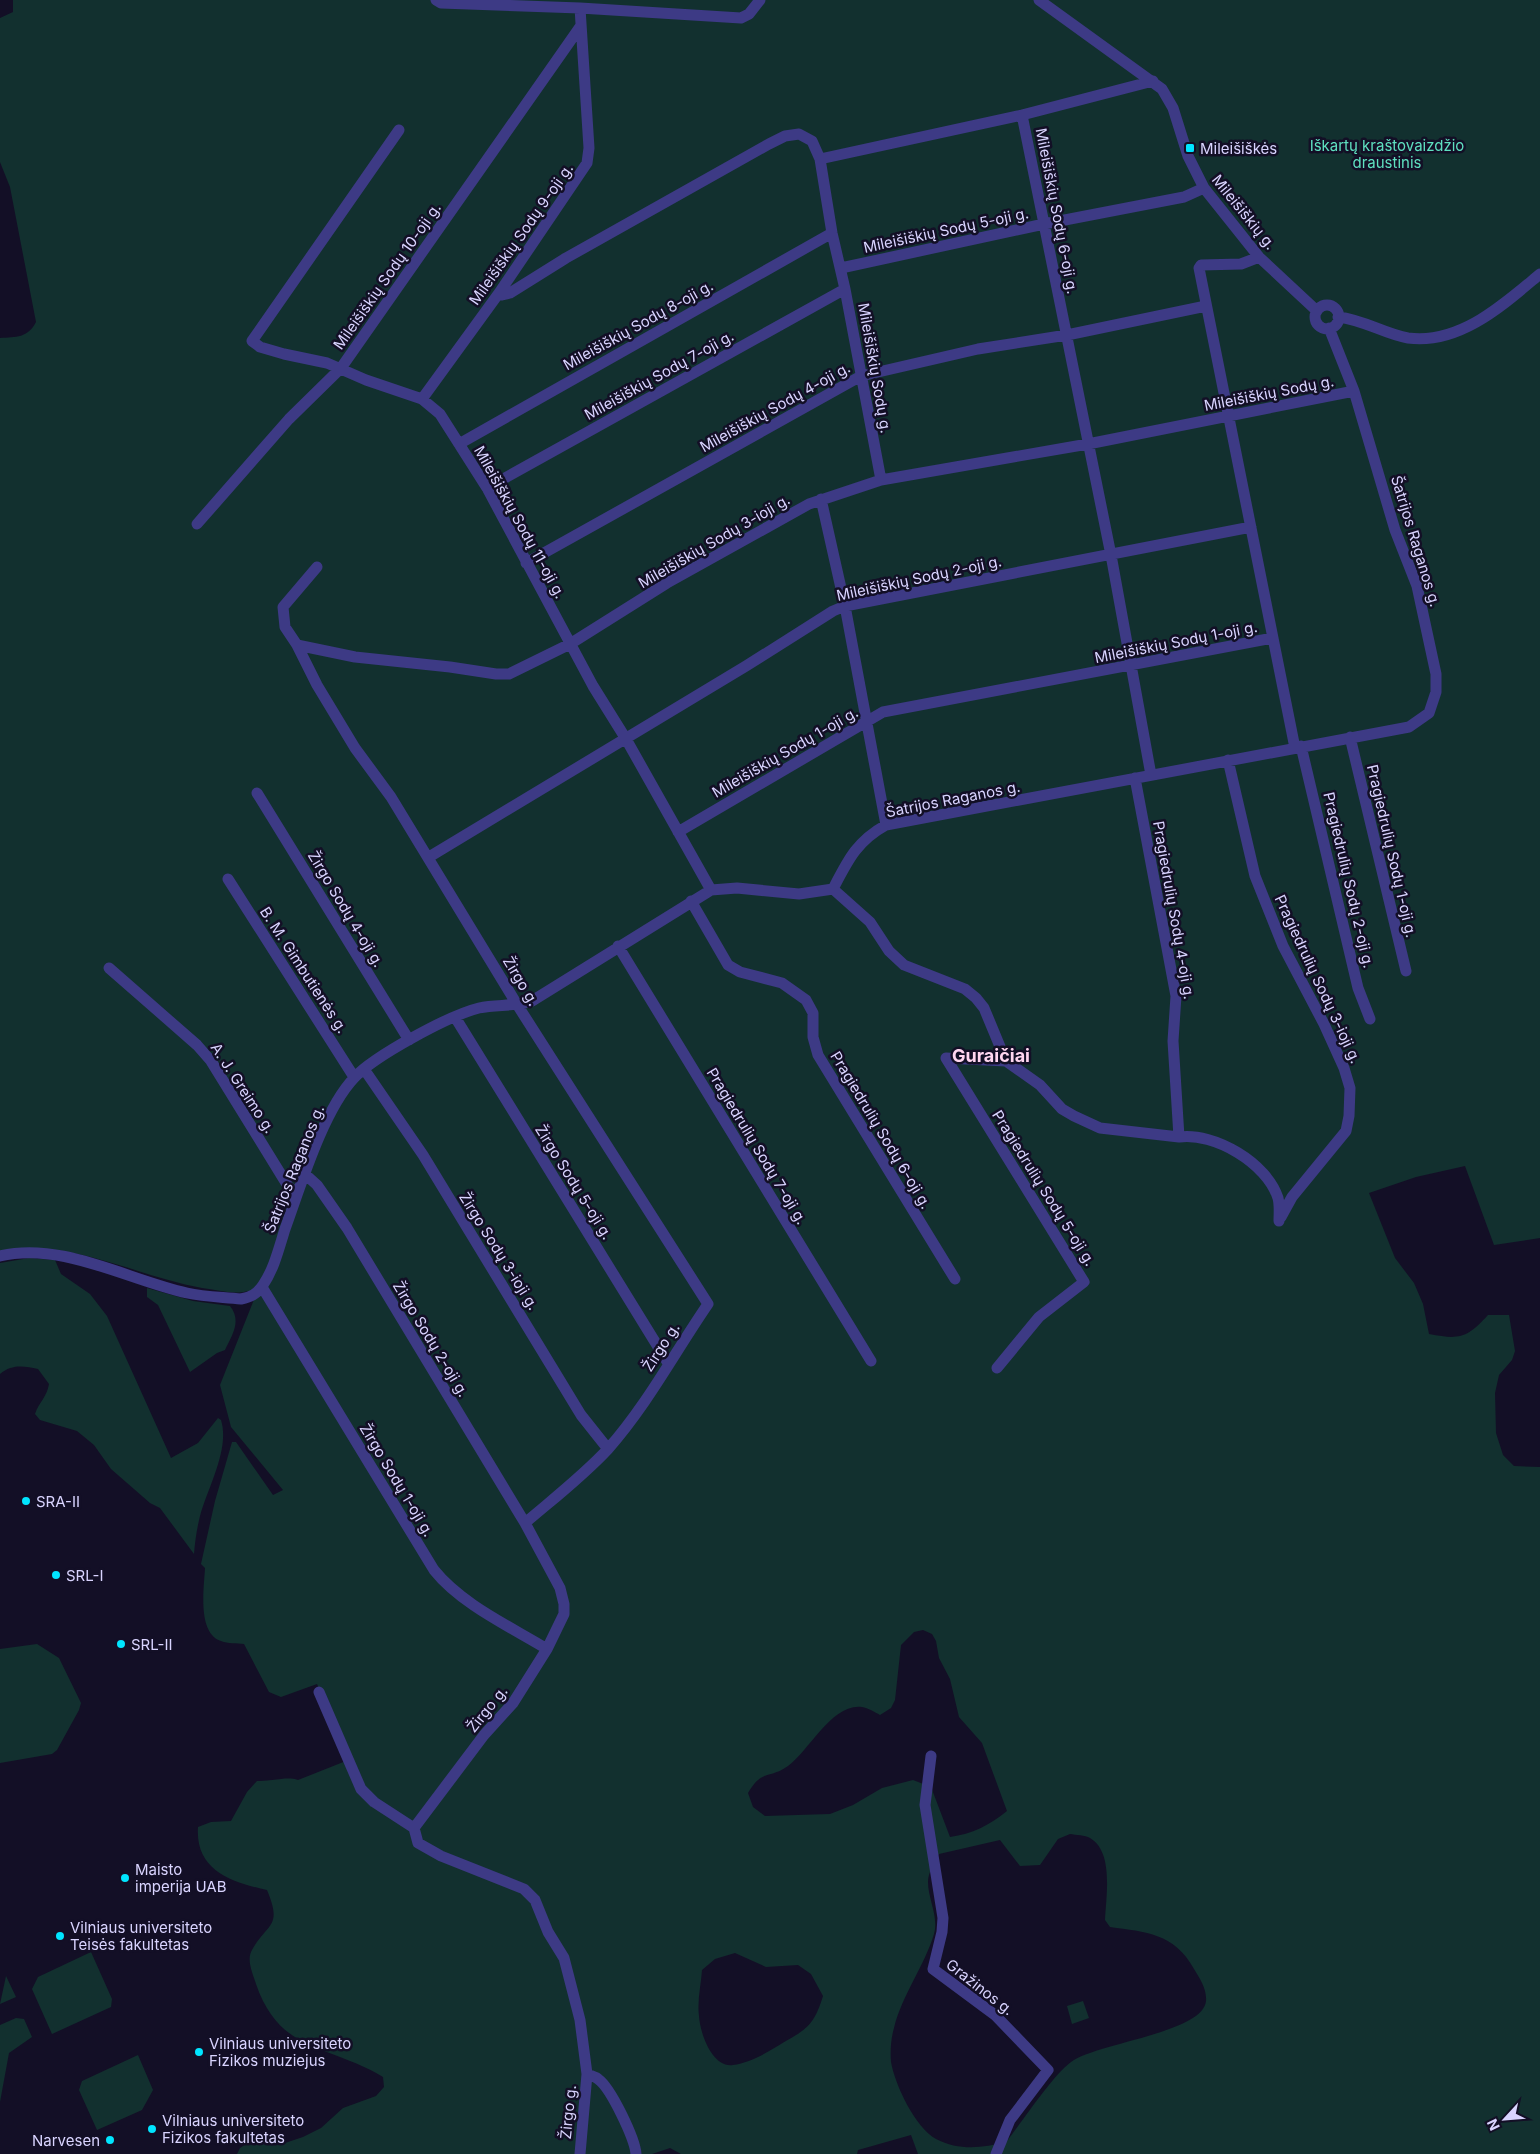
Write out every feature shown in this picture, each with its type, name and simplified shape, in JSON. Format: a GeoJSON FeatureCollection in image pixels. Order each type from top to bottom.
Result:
{"type":"FeatureCollection","features":[{"type":"Feature","properties":{"kind":"street"},"geometry":{"type":"LineString","coordinates":[[436,0],[441,3],[580,8],[740,18],[749,14],[760,0]]}},
{"type":"Feature","properties":{"kind":"street","name":"Mileišiškių g."},"geometry":{"type":"LineString","coordinates":[[1039,0],[1162,89],[1170,102],[1188,156],[1204,188],[1259,257],[1317,311]]}},
{"type":"Feature","properties":{"kind":"street","name":"Mileišiškių Sodų 9-oji g."},"geometry":{"type":"LineString","coordinates":[[422,398],[498,294],[587,163],[589,148],[580,8]]}},
{"type":"Feature","properties":{"kind":"street","name":"Mileišiškių Sodų 10-oji g."},"geometry":{"type":"LineString","coordinates":[[197,524],[289,419],[341,368],[580,27]]}},
{"type":"Feature","properties":{"kind":"street","name":"Mileišiškių Sodų 6-oji g."},"geometry":{"type":"LineString","coordinates":[[1151,775],[1111,555],[1022,115],[1153,81]]}},
{"type":"Feature","properties":{"kind":"street"},"geometry":{"type":"LineString","coordinates":[[820,159],[1022,115]]}},
{"type":"Feature","properties":{"kind":"street","name":"Mileišiškių Sodų 11-oji g."},"geometry":{"type":"LineString","coordinates":[[399,130],[252,342],[260,347],[341,368],[366,380],[422,398],[440,414],[487,488],[570,644],[711,890]]}},
{"type":"Feature","properties":{"kind":"street","name":"Mileišiškių Sodų g."},"geometry":{"type":"LineString","coordinates":[[498,294],[506,295],[510,293],[566,258],[785,136],[799,134],[806,136],[812,141],[820,159],[832,233],[846,289],[881,480],[1088,444],[1354,391]]}},
{"type":"Feature","properties":{"kind":"street","name":"Mileišiškių Sodų 5-oji g."},"geometry":{"type":"LineString","coordinates":[[841,268],[1044,224],[1184,197],[1204,188]]}},
{"type":"Feature","properties":{"kind":"street","name":"Mileišiškių Sodų 8-oji g."},"geometry":{"type":"LineString","coordinates":[[459,444],[832,233]]}},
{"type":"Feature","properties":{"kind":"street","name":"Mileišiškių Sodų 1-oji g."},"geometry":{"type":"LineString","coordinates":[[678,832],[883,712],[1273,638],[1199,268],[1201,265],[1241,264],[1254,261],[1259,257]]}},
{"type":"Feature","properties":{"kind":"street"},"geometry":{"type":"LineString","coordinates":[[1338,317],[1357,319],[1409,338],[1435,337],[1471,325],[1488,315],[1540,274]]}},
{"type":"Feature","properties":{"kind":"street","name":"Mileišiškių Sodų 7-oji g."},"geometry":{"type":"LineString","coordinates":[[487,488],[846,289]]}},
{"type":"Feature","properties":{"kind":"street","name":"Mileišiškių Sodų 4-oji g."},"geometry":{"type":"LineString","coordinates":[[526,562],[861,376],[978,349],[1067,335],[1206,306]]}},
{"type":"Feature","properties":{"kind":"street"},"geometry":{"type":"LineString","coordinates":[[1323,306],[1330,306],[1336,310],[1338,317],[1336,324],[1329,328],[1322,327],[1316,322],[1317,311],[1323,306]]}},
{"type":"Feature","properties":{"kind":"street","name":"Šatrijos Raganos g."},"geometry":{"type":"LineString","coordinates":[[262,1287],[270,1272],[331,1111],[359,1073],[409,1040],[455,1017],[479,1008],[518,1006],[532,1001],[690,901],[711,890],[737,888],[799,894],[834,889],[846,864],[867,836],[886,825],[1409,727],[1429,713],[1436,692],[1436,674],[1417,586],[1395,530],[1354,391],[1329,328]]}},
{"type":"Feature","properties":{"kind":"street","name":"Mileišiškių Sodų 3-ioji g."},"geometry":{"type":"LineString","coordinates":[[570,644],[667,583],[821,499],[881,480]]}},
{"type":"Feature","properties":{"kind":"street"},"geometry":{"type":"LineString","coordinates":[[821,499],[868,721],[886,825]]}},
{"type":"Feature","properties":{"kind":"street","name":"Mileišiškių Sodų 2-oji g."},"geometry":{"type":"LineString","coordinates":[[626,739],[746,666],[815,621],[845,606],[1251,527]]}},
{"type":"Feature","properties":{"kind":"street","name":"Žirgo g."},"geometry":{"type":"LineString","coordinates":[[317,567],[283,607],[285,627],[297,645],[317,685],[354,748],[391,797],[518,1006],[708,1304],[648,1396],[608,1449],[583,1474],[525,1523],[550,1567],[564,1604],[564,1614],[547,1649],[513,1704],[484,1735],[414,1828]]}},
{"type":"Feature","properties":{"kind":"street","name":"Pragiedrulių Sodų 2-oji g."},"geometry":{"type":"LineString","coordinates":[[1273,638],[1358,988],[1370,1019]]}},
{"type":"Feature","properties":{"kind":"street"},"geometry":{"type":"LineString","coordinates":[[297,645],[355,657],[496,674],[520,670],[570,644]]}},
{"type":"Feature","properties":{"kind":"street","name":"Pragiedrulių Sodų 1-oji g."},"geometry":{"type":"LineString","coordinates":[[1350,737],[1406,971]]}},
{"type":"Feature","properties":{"kind":"street"},"geometry":{"type":"LineString","coordinates":[[429,857],[626,739]]}},
{"type":"Feature","properties":{"kind":"street","name":"Pragiedrulių Sodų 3-ioji g."},"geometry":{"type":"LineString","coordinates":[[1179,1137],[1192,1136],[1204,1138],[1226,1146],[1249,1160],[1274,1189],[1280,1206],[1279,1221],[1292,1197],[1346,1131],[1349,1116],[1350,1088],[1344,1068],[1324,1024],[1283,946],[1255,876],[1228,760]]}},
{"type":"Feature","properties":{"kind":"street","name":"Pragiedrulių Sodų 4-oji g."},"geometry":{"type":"LineString","coordinates":[[1136,778],[1176,996],[1172,1041],[1179,1137]]}},
{"type":"Feature","properties":{"kind":"street","name":"Žirgo Sodų 4-oji g."},"geometry":{"type":"LineString","coordinates":[[258,793],[409,1040]]}},
{"type":"Feature","properties":{"kind":"street","name":"B. M. Gimbutienės g."},"geometry":{"type":"LineString","coordinates":[[228,879],[359,1073]]}},
{"type":"Feature","properties":{"kind":"street"},"geometry":{"type":"LineString","coordinates":[[834,889],[870,922],[893,955],[904,966],[965,989],[976,998],[984,1008],[1006,1061],[1040,1085],[1062,1109],[1100,1128],[1179,1137]]}},
{"type":"Feature","properties":{"kind":"street","name":"Pragiedrulių Sodų 6-oji g."},"geometry":{"type":"LineString","coordinates":[[690,901],[728,965],[740,972],[782,983],[811,1007],[812,1037],[818,1055],[955,1279]]}},
{"type":"Feature","properties":{"kind":"street","name":"Pragiedrulių Sodų 7-oji g."},"geometry":{"type":"LineString","coordinates":[[618,946],[871,1361]]}},
{"type":"Feature","properties":{"kind":"street","name":"A. J. Greimo g."},"geometry":{"type":"LineString","coordinates":[[109,968],[177,1027],[206,1056],[288,1186],[298,1194]]}},
{"type":"Feature","properties":{"kind":"street","name":"Žirgo Sodų 5-oji g."},"geometry":{"type":"LineString","coordinates":[[455,1017],[668,1363]]}},
{"type":"Feature","properties":{"kind":"street","name":"Pragiedrulių Sodų 5-oji g."},"geometry":{"type":"LineString","coordinates":[[997,1368],[1039,1317],[1084,1282],[946,1058],[1006,1061]]}},
{"type":"Feature","properties":{"kind":"street","name":"Žirgo Sodų 3-ioji g."},"geometry":{"type":"LineString","coordinates":[[359,1073],[422,1156],[581,1415],[608,1449]]}},
{"type":"Feature","properties":{"kind":"street","name":"Žirgo Sodų 2-oji g."},"geometry":{"type":"LineString","coordinates":[[306,1175],[317,1185],[347,1228],[525,1523]]}},
{"type":"Feature","properties":{"kind":"street"},"geometry":{"type":"LineString","coordinates":[[0,1256],[30,1252],[57,1254],[188,1293],[216,1297],[241,1299],[256,1294],[262,1287]]}},
{"type":"Feature","properties":{"kind":"street","name":"Žirgo Sodų 1-oji g."},"geometry":{"type":"LineString","coordinates":[[262,1287],[444,1583],[458,1594],[547,1649]]}},
{"type":"Feature","properties":{"kind":"street","name":"Žirgo g."},"geometry":{"type":"LineString","coordinates":[[319,1692],[361,1789],[374,1802],[414,1828],[418,1843],[433,1852],[524,1889],[535,1900],[548,1932],[566,1965],[580,2020],[587,2074],[580,2154]]}},
{"type":"Feature","properties":{"kind":"street","name":"Gražinos g."},"geometry":{"type":"LineString","coordinates":[[930,1756],[925,1805],[943,1918],[942,1932],[933,1969],[995,2015],[1048,2070],[1010,2120],[996,2154]]}},
{"type":"Feature","properties":{"kind":"street"},"geometry":{"type":"LineString","coordinates":[[587,2074],[597,2078],[605,2085],[625,2123],[636,2154]]}},
{"type":"Feature","properties":{"kind":"green space","name":"Iškartų kraštovaizdžio draustinis"},"geometry":{"type":"Polygon","coordinates":[[[13,0],[1540,0],[1540,1238],[1494,1245],[1465,1166],[1416,1177],[1369,1193],[1395,1258],[1414,1283],[1423,1304],[1429,1334],[1456,1337],[1474,1329],[1488,1315],[1509,1315],[1515,1351],[1512,1360],[1499,1375],[1495,1393],[1496,1433],[1503,1455],[1514,1466],[1540,1467],[1540,2154],[918,2154],[911,2135],[858,2150],[857,2154],[681,2154],[670,2148],[652,2154],[237,2154],[240,2148],[249,2142],[279,2145],[303,2137],[321,2128],[343,2108],[376,2096],[384,2087],[383,2077],[363,2066],[308,2044],[292,2035],[278,2023],[266,2007],[252,1971],[250,1954],[271,1924],[274,1912],[272,1902],[267,1890],[229,1878],[209,1864],[202,1854],[198,1827],[211,1822],[231,1821],[247,1792],[257,1781],[298,1780],[351,1759],[317,1684],[281,1697],[269,1692],[244,1644],[221,1641],[213,1636],[205,1620],[203,1598],[205,1568],[201,1564],[215,1501],[232,1442],[236,1442],[273,1495],[283,1490],[231,1427],[220,1385],[255,1297],[248,1291],[225,1292],[202,1288],[77,1254],[26,1248],[0,1251],[0,338],[21,336],[29,331],[36,322],[10,187],[0,162],[0,18],[13,12],[13,0]],[[923,1630],[914,1632],[901,1645],[895,1700],[891,1708],[880,1715],[862,1707],[851,1708],[841,1712],[822,1729],[788,1766],[762,1777],[753,1785],[748,1793],[753,1807],[765,1816],[830,1814],[853,1805],[882,1788],[913,1780],[931,1787],[950,1837],[966,1834],[980,1828],[994,1821],[1007,1811],[982,1743],[959,1717],[950,1679],[939,1658],[936,1641],[932,1634],[923,1630]],[[1070,1834],[1058,1839],[1040,1865],[1020,1866],[1000,1840],[939,1854],[930,1871],[928,1882],[935,1921],[934,1934],[898,2016],[892,2036],[891,2062],[907,2105],[928,2133],[945,2143],[971,2147],[989,2146],[1006,2142],[1047,2088],[1071,2062],[1084,2055],[1169,2029],[1187,2021],[1200,2012],[1206,2001],[1201,1980],[1178,1948],[1158,1936],[1110,1927],[1105,1920],[1106,1864],[1103,1853],[1098,1845],[1090,1838],[1080,1835],[1070,1834]],[[735,1953],[715,1959],[702,1970],[699,2010],[700,2023],[705,2040],[713,2055],[719,2061],[733,2065],[755,2058],[801,2032],[815,2016],[823,1996],[811,1974],[798,1965],[766,1967],[735,1953]]]}},
{"type":"Feature","properties":{"kind":"green space"},"geometry":{"type":"Polygon","coordinates":[[[29,1258],[55,1260],[61,1274],[90,1294],[107,1316],[171,1458],[198,1443],[218,1418],[221,1420],[223,1443],[217,1468],[200,1516],[194,1554],[160,1508],[150,1503],[111,1469],[94,1445],[77,1431],[40,1420],[35,1414],[47,1392],[49,1384],[38,1369],[14,1367],[0,1374],[0,1263],[29,1258]]]}},
{"type":"Feature","properties":{"kind":"green space"},"geometry":{"type":"Polygon","coordinates":[[[147,1288],[193,1301],[230,1306],[234,1312],[236,1323],[225,1350],[217,1353],[190,1372],[158,1305],[147,1297],[147,1288]]]}},
{"type":"Feature","properties":{"kind":"green space"},"geometry":{"type":"Polygon","coordinates":[[[37,1644],[59,1658],[81,1703],[79,1710],[57,1750],[52,1754],[0,1763],[0,1649],[37,1644]]]}},
{"type":"Feature","properties":{"kind":"green space"},"geometry":{"type":"Polygon","coordinates":[[[91,1952],[112,1999],[111,2007],[52,2034],[32,1989],[38,1977],[91,1952]]]}},
{"type":"Feature","properties":{"kind":"green space"},"geometry":{"type":"Polygon","coordinates":[[[6,1976],[16,1997],[0,2004],[6,1976]]]}},
{"type":"Feature","properties":{"kind":"green space"},"geometry":{"type":"Polygon","coordinates":[[[1083,2001],[1089,2018],[1072,2024],[1067,2006],[1083,2001]]]}},
{"type":"Feature","properties":{"kind":"green space"},"geometry":{"type":"Polygon","coordinates":[[[16,2018],[24,2019],[32,2037],[9,2053],[0,2102],[0,2025],[16,2018]]]}},
{"type":"Feature","properties":{"kind":"green space"},"geometry":{"type":"Polygon","coordinates":[[[138,2055],[153,2090],[142,2110],[97,2130],[79,2090],[82,2081],[138,2055]]]}},
{"type":"Feature","properties":{"kind":"place","name":"Mileišiškės"},"geometry":{"type":"Point","coordinates":[1190,148]}},
{"type":"Feature","properties":{"kind":"place","name":"SRA-II"},"geometry":{"type":"Point","coordinates":[26,1501]}},
{"type":"Feature","properties":{"kind":"place","name":"SRL-I"},"geometry":{"type":"Point","coordinates":[56,1575]}},
{"type":"Feature","properties":{"kind":"place","name":"SRL-II"},"geometry":{"type":"Point","coordinates":[121,1644]}},
{"type":"Feature","properties":{"kind":"place","name":"Maisto imperija UAB"},"geometry":{"type":"Point","coordinates":[125,1878]}},
{"type":"Feature","properties":{"kind":"place","name":"Vilniaus universiteto Teisės fakultetas"},"geometry":{"type":"Point","coordinates":[60,1936]}},
{"type":"Feature","properties":{"kind":"place","name":"Vilniaus universiteto Fizikos muziejus"},"geometry":{"type":"Point","coordinates":[199,2052]}},
{"type":"Feature","properties":{"kind":"place","name":"Vilniaus universiteto Fizikos fakultetas"},"geometry":{"type":"Point","coordinates":[152,2129]}},
{"type":"Feature","properties":{"kind":"place","name":"Narvesen"},"geometry":{"type":"Point","coordinates":[110,2140]}},
{"type":"Feature","properties":{"kind":"district","name":"Guraičiai"},"geometry":{"type":"Point","coordinates":[991,1055]}}]}
